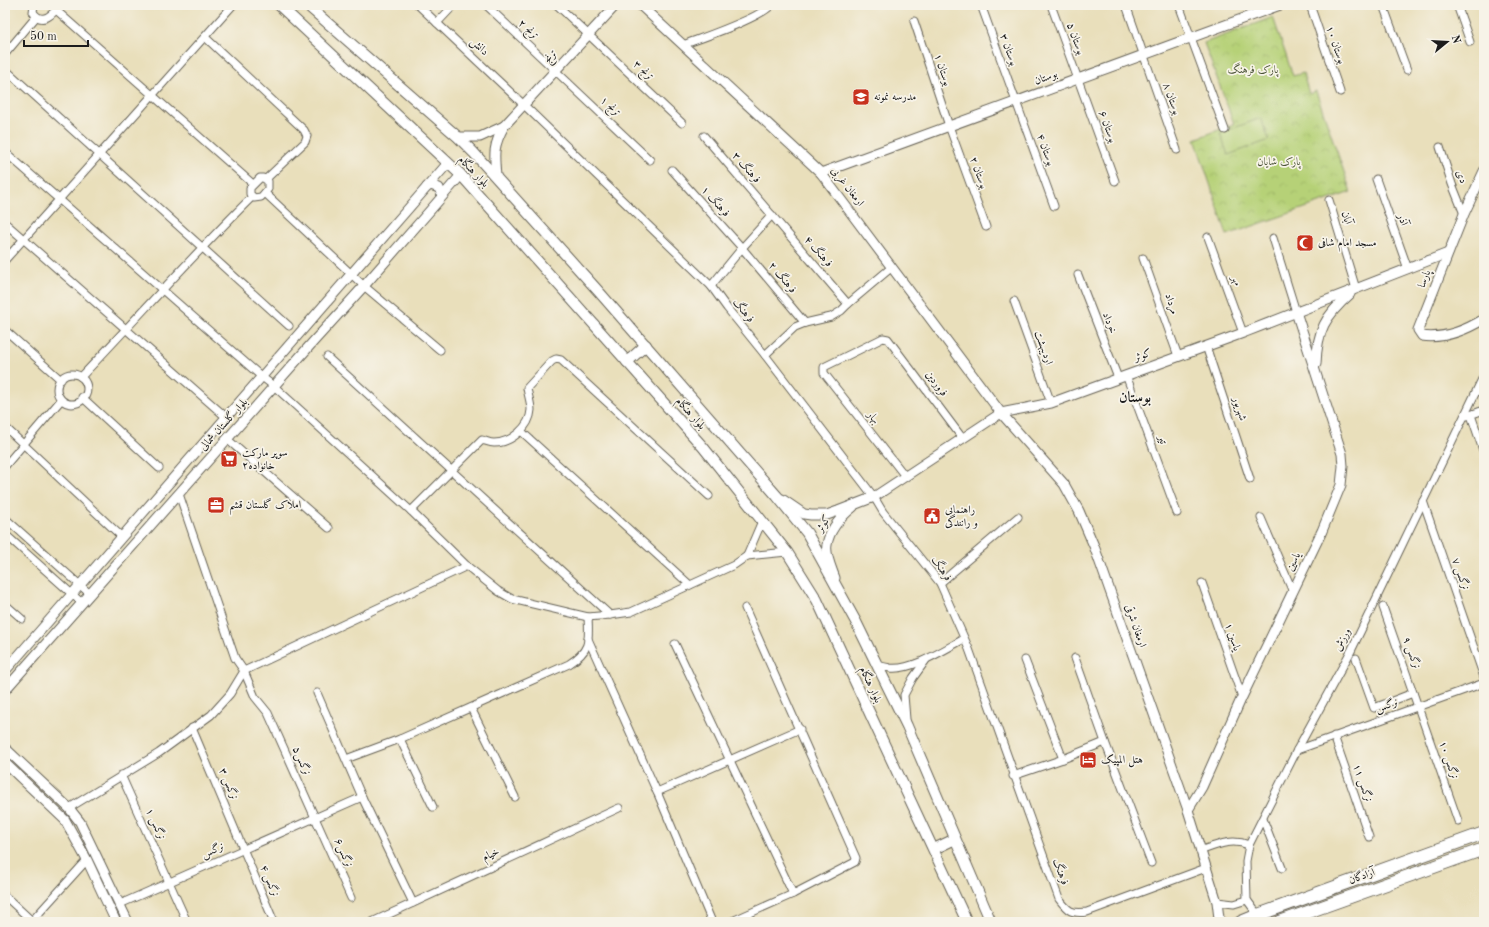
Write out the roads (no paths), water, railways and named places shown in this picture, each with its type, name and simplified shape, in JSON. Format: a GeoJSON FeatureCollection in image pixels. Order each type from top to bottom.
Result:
{"type":"FeatureCollection","features":[{"type":"Feature","properties":{"kind":"main road","name":"بلوار هنگام"},"geometry":{"type":"LineString","coordinates":[[279,5],[461,175],[704,447],[787,552],[817,600],[967,922]]}},
{"type":"Feature","properties":{"kind":"main road","name":"بلوار هنگام"},"geometry":{"type":"LineString","coordinates":[[307,5],[458,137],[496,176],[646,345],[777,496],[807,533],[838,588],[907,726],[991,922]]}},
{"type":"Feature","properties":{"kind":"main road"},"geometry":{"type":"LineString","coordinates":[[627,362],[646,345]]}},
{"type":"Feature","properties":{"kind":"main road","name":"آزادگان"},"geometry":{"type":"LineString","coordinates":[[1241,922],[1484,833]]}},
{"type":"Feature","properties":{"kind":"main road"},"geometry":{"type":"LineString","coordinates":[[934,849],[955,838]]}},
{"type":"Feature","properties":{"kind":"main road","name":"آزادگان"},"geometry":{"type":"LineString","coordinates":[[1280,922],[1484,849]]}},
{"type":"Feature","properties":{"kind":"street"},"geometry":{"type":"LineString","coordinates":[[34,5],[33,12],[36,17],[41,19],[46,18],[58,7],[153,95],[253,184]]}},
{"type":"Feature","properties":{"kind":"street"},"geometry":{"type":"LineString","coordinates":[[5,260],[233,5]]}},
{"type":"Feature","properties":{"kind":"street","name":"دانش"},"geometry":{"type":"LineString","coordinates":[[418,5],[524,105]]}},
{"type":"Feature","properties":{"kind":"street"},"geometry":{"type":"LineString","coordinates":[[437,23],[454,5]]}},
{"type":"Feature","properties":{"kind":"street","name":"ترنج ۲"},"geometry":{"type":"LineString","coordinates":[[486,5],[555,71]]}},
{"type":"Feature","properties":{"kind":"street","name":"ترنج ۳"},"geometry":{"type":"LineString","coordinates":[[558,5],[682,123]]}},
{"type":"Feature","properties":{"kind":"street","name":"ترنج"},"geometry":{"type":"LineString","coordinates":[[504,126],[616,5]]}},
{"type":"Feature","properties":{"kind":"street","name":"ارمغان غربی"},"geometry":{"type":"LineString","coordinates":[[640,5],[821,173],[1001,413]]}},
{"type":"Feature","properties":{"kind":"street"},"geometry":{"type":"LineString","coordinates":[[683,45],[754,16],[767,10],[771,5]]}},
{"type":"Feature","properties":{"kind":"street","name":"بوستان ۳"},"geometry":{"type":"LineString","coordinates":[[981,5],[1015,102]]}},
{"type":"Feature","properties":{"kind":"street","name":"بوستان ۵"},"geometry":{"type":"LineString","coordinates":[[1051,5],[1078,80]]}},
{"type":"Feature","properties":{"kind":"street","name":"بوستان ۸"},"geometry":{"type":"LineString","coordinates":[[1126,5],[1177,150]]}},
{"type":"Feature","properties":{"kind":"street"},"geometry":{"type":"LineString","coordinates":[[1179,5],[1225,130]]}},
{"type":"Feature","properties":{"kind":"street","name":"بوستان"},"geometry":{"type":"LineString","coordinates":[[821,173],[1280,5]]}},
{"type":"Feature","properties":{"kind":"street","name":"بوستان ۱۰"},"geometry":{"type":"LineString","coordinates":[[1310,5],[1340,92]]}},
{"type":"Feature","properties":{"kind":"street"},"geometry":{"type":"LineString","coordinates":[[1383,5],[1407,70]]}},
{"type":"Feature","properties":{"kind":"street"},"geometry":{"type":"LineString","coordinates":[[1457,5],[1470,42]]}},
{"type":"Feature","properties":{"kind":"street"},"geometry":{"type":"LineString","coordinates":[[5,54],[36,17]]}},
{"type":"Feature","properties":{"kind":"street","name":"بوستان ۱"},"geometry":{"type":"LineString","coordinates":[[914,21],[949,126]]}},
{"type":"Feature","properties":{"kind":"street"},"geometry":{"type":"LineString","coordinates":[[205,37],[304,130],[307,136],[305,142],[266,179]]}},
{"type":"Feature","properties":{"kind":"street"},"geometry":{"type":"LineString","coordinates":[[5,69],[289,326]]}},
{"type":"Feature","properties":{"kind":"street","name":"ترنج ۱"},"geometry":{"type":"LineString","coordinates":[[555,71],[650,160]]}},
{"type":"Feature","properties":{"kind":"street","name":"بوستان ۶"},"geometry":{"type":"LineString","coordinates":[[1078,80],[1115,181]]}},
{"type":"Feature","properties":{"kind":"street","name":"بوستان ۴"},"geometry":{"type":"LineString","coordinates":[[1015,102],[1054,206]]}},
{"type":"Feature","properties":{"kind":"street","name":"فرهنگ"},"geometry":{"type":"LineString","coordinates":[[524,105],[711,286],[874,497],[883,512],[940,583],[980,680],[1013,776],[1059,898],[1068,911],[1077,913],[1087,912],[1206,868]]}},
{"type":"Feature","properties":{"kind":"street"},"geometry":{"type":"LineString","coordinates":[[458,137],[480,137],[504,126]]}},
{"type":"Feature","properties":{"kind":"street"},"geometry":{"type":"LineString","coordinates":[[496,176],[494,152],[498,137],[504,126]]}},
{"type":"Feature","properties":{"kind":"street","name":"بوستان ۲"},"geometry":{"type":"LineString","coordinates":[[949,126],[986,227]]}},
{"type":"Feature","properties":{"kind":"street","name":"فرهنگ ۳"},"geometry":{"type":"LineString","coordinates":[[704,136],[772,215]]}},
{"type":"Feature","properties":{"kind":"street","name":"دی"},"geometry":{"type":"LineString","coordinates":[[1440,147],[1464,214]]}},
{"type":"Feature","properties":{"kind":"street"},"geometry":{"type":"LineString","coordinates":[[5,152],[275,387],[411,512],[467,566],[498,591],[512,599],[588,617],[631,612],[734,565],[747,556],[787,552]]}},
{"type":"Feature","properties":{"kind":"street","name":"بلوار گلستان شمالی"},"geometry":{"type":"LineString","coordinates":[[5,672],[448,163]]}},
{"type":"Feature","properties":{"kind":"street","name":"فرهنگ ۱"},"geometry":{"type":"LineString","coordinates":[[672,170],[742,248]]}},
{"type":"Feature","properties":{"kind":"street","name":"پارسا"},"geometry":{"type":"LineString","coordinates":[[1484,171],[1464,214],[1418,330],[1422,336],[1431,337],[1455,333],[1484,319]]}},
{"type":"Feature","properties":{"kind":"street","name":"بلوار گلستان شمالی"},"geometry":{"type":"LineString","coordinates":[[5,690],[167,506],[275,387],[461,175]]}},
{"type":"Feature","properties":{"kind":"street"},"geometry":{"type":"LineString","coordinates":[[252,197],[250,191],[253,184],[260,178],[266,179]]}},
{"type":"Feature","properties":{"kind":"street"},"geometry":{"type":"LineString","coordinates":[[252,197],[258,198],[265,193],[269,185],[266,179]]}},
{"type":"Feature","properties":{"kind":"street","name":"آذر"},"geometry":{"type":"LineString","coordinates":[[1376,179],[1408,269]]}},
{"type":"Feature","properties":{"kind":"street"},"geometry":{"type":"LineString","coordinates":[[427,187],[431,185],[439,188],[442,196]]}},
{"type":"Feature","properties":{"kind":"street"},"geometry":{"type":"LineString","coordinates":[[265,193],[364,286],[440,350]]}},
{"type":"Feature","properties":{"kind":"street"},"geometry":{"type":"LineString","coordinates":[[81,377],[202,247],[252,197]]}},
{"type":"Feature","properties":{"kind":"street","name":"آبان"},"geometry":{"type":"LineString","coordinates":[[1329,200],[1356,289]]}},
{"type":"Feature","properties":{"kind":"street"},"geometry":{"type":"LineString","coordinates":[[711,286],[742,248],[772,215]]}},
{"type":"Feature","properties":{"kind":"street","name":"فرهنگ ۴"},"geometry":{"type":"LineString","coordinates":[[772,215],[848,304]]}},
{"type":"Feature","properties":{"kind":"street"},"geometry":{"type":"LineString","coordinates":[[5,222],[226,417]]}},
{"type":"Feature","properties":{"kind":"street","name":"مهر"},"geometry":{"type":"LineString","coordinates":[[1208,237],[1243,333]]}},
{"type":"Feature","properties":{"kind":"street"},"geometry":{"type":"LineString","coordinates":[[1273,238],[1296,312]]}},
{"type":"Feature","properties":{"kind":"street","name":"فرهنگ ۲"},"geometry":{"type":"LineString","coordinates":[[742,248],[805,323]]}},
{"type":"Feature","properties":{"kind":"street","name":"کوثر"},"geometry":{"type":"LineString","coordinates":[[777,496],[804,514],[827,515],[874,497],[1001,413],[1051,403],[1243,333],[1448,253]]}},
{"type":"Feature","properties":{"kind":"street","name":"مرداد"},"geometry":{"type":"LineString","coordinates":[[1143,258],[1178,356]]}},
{"type":"Feature","properties":{"kind":"street"},"geometry":{"type":"LineString","coordinates":[[765,355],[795,327],[831,317],[841,311],[892,267]]}},
{"type":"Feature","properties":{"kind":"street","name":"خرداد"},"geometry":{"type":"LineString","coordinates":[[1078,275],[1122,377]]}},
{"type":"Feature","properties":{"kind":"street"},"geometry":{"type":"LineString","coordinates":[[1315,371],[1316,349],[1322,326],[1338,305],[1356,289]]}},
{"type":"Feature","properties":{"kind":"street","name":"اردیبهشت"},"geometry":{"type":"LineString","coordinates":[[1014,301],[1051,403]]}},
{"type":"Feature","properties":{"kind":"street","name":"یاسین"},"geometry":{"type":"LineString","coordinates":[[1188,810],[1202,787],[1242,697],[1322,531],[1341,485],[1343,466],[1342,454],[1296,312]]}},
{"type":"Feature","properties":{"kind":"street"},"geometry":{"type":"LineString","coordinates":[[5,330],[61,380]]}},
{"type":"Feature","properties":{"kind":"street","name":"بهار"},"geometry":{"type":"LineString","coordinates":[[891,343],[888,338],[883,338],[824,367],[824,373],[905,476]]}},
{"type":"Feature","properties":{"kind":"street","name":"فروردین"},"geometry":{"type":"LineString","coordinates":[[891,343],[963,439]]}},
{"type":"Feature","properties":{"kind":"street","name":"شهریور"},"geometry":{"type":"LineString","coordinates":[[1206,346],[1250,479]]}},
{"type":"Feature","properties":{"kind":"street"},"geometry":{"type":"LineString","coordinates":[[327,356],[610,615]]}},
{"type":"Feature","properties":{"kind":"street"},"geometry":{"type":"LineString","coordinates":[[411,512],[482,440],[494,443],[506,441],[521,430],[529,419],[531,409],[527,388],[552,361],[556,359],[561,360],[709,496]]}},
{"type":"Feature","properties":{"kind":"street"},"geometry":{"type":"LineString","coordinates":[[70,373],[81,377],[86,386],[86,391],[82,397],[76,402],[71,403],[66,403],[61,400],[58,396],[57,386],[61,380],[70,373]]}},
{"type":"Feature","properties":{"kind":"street","name":"ورزش"},"geometry":{"type":"LineString","coordinates":[[1247,900],[1246,861],[1249,845],[1297,750],[1351,651],[1484,375]]}},
{"type":"Feature","properties":{"kind":"street","name":"تیر"},"geometry":{"type":"LineString","coordinates":[[1122,377],[1177,513]]}},
{"type":"Feature","properties":{"kind":"street"},"geometry":{"type":"LineString","coordinates":[[82,397],[159,468]]}},
{"type":"Feature","properties":{"kind":"street"},"geometry":{"type":"LineString","coordinates":[[5,466],[61,400]]}},
{"type":"Feature","properties":{"kind":"street"},"geometry":{"type":"LineString","coordinates":[[1464,418],[1484,410]]}},
{"type":"Feature","properties":{"kind":"street","name":"ارمغان شرقی"},"geometry":{"type":"LineString","coordinates":[[1001,413],[1064,484],[1079,511],[1094,546],[1188,810],[1217,902],[1218,922]]}},
{"type":"Feature","properties":{"kind":"street"},"geometry":{"type":"LineString","coordinates":[[1471,415],[1484,453]]}},
{"type":"Feature","properties":{"kind":"street"},"geometry":{"type":"LineString","coordinates":[[5,427],[122,537]]}},
{"type":"Feature","properties":{"kind":"street"},"geometry":{"type":"LineString","coordinates":[[521,430],[690,585]]}},
{"type":"Feature","properties":{"kind":"street"},"geometry":{"type":"LineString","coordinates":[[227,439],[330,528]]}},
{"type":"Feature","properties":{"kind":"street","name":"نرگس۵"},"geometry":{"type":"LineString","coordinates":[[179,494],[235,658],[244,671],[254,697],[268,713],[315,818]]}},
{"type":"Feature","properties":{"kind":"street"},"geometry":{"type":"LineString","coordinates":[[157,497],[167,506]]}},
{"type":"Feature","properties":{"kind":"street","name":"نرگس ۷"},"geometry":{"type":"LineString","coordinates":[[1423,500],[1484,677]]}},
{"type":"Feature","properties":{"kind":"street","name":"کوثر"},"geometry":{"type":"LineString","coordinates":[[838,588],[829,558],[827,545],[832,532],[839,521],[859,503]]}},
{"type":"Feature","properties":{"kind":"street"},"geometry":{"type":"LineString","coordinates":[[940,583],[1018,517]]}},
{"type":"Feature","properties":{"kind":"street"},"geometry":{"type":"LineString","coordinates":[[5,518],[90,594]]}},
{"type":"Feature","properties":{"kind":"street"},"geometry":{"type":"LineString","coordinates":[[1261,518],[1293,592]]}},
{"type":"Feature","properties":{"kind":"street"},"geometry":{"type":"LineString","coordinates":[[747,556],[762,521]]}},
{"type":"Feature","properties":{"kind":"street"},"geometry":{"type":"LineString","coordinates":[[5,534],[82,603]]}},
{"type":"Feature","properties":{"kind":"street"},"geometry":{"type":"LineString","coordinates":[[61,815],[69,808],[159,753],[210,715],[230,694],[244,671],[467,566]]}},
{"type":"Feature","properties":{"kind":"street","name":"یاسین ۱"},"geometry":{"type":"LineString","coordinates":[[1202,583],[1242,697]]}},
{"type":"Feature","properties":{"kind":"street"},"geometry":{"type":"LineString","coordinates":[[5,604],[22,618]]}},
{"type":"Feature","properties":{"kind":"street","name":"نرگس ۹"},"geometry":{"type":"LineString","coordinates":[[1383,607],[1418,706]]}},
{"type":"Feature","properties":{"kind":"street"},"geometry":{"type":"LineString","coordinates":[[730,922],[793,894],[856,862],[856,858],[800,729],[744,608]]}},
{"type":"Feature","properties":{"kind":"street"},"geometry":{"type":"LineString","coordinates":[[346,760],[400,739],[569,664],[584,653],[588,639],[588,617]]}},
{"type":"Feature","properties":{"kind":"street"},"geometry":{"type":"LineString","coordinates":[[588,639],[657,792],[712,922]]}},
{"type":"Feature","properties":{"kind":"street"},"geometry":{"type":"LineString","coordinates":[[877,665],[891,668],[926,660],[964,639]]}},
{"type":"Feature","properties":{"kind":"street"},"geometry":{"type":"LineString","coordinates":[[675,644],[793,894]]}},
{"type":"Feature","properties":{"kind":"street"},"geometry":{"type":"LineString","coordinates":[[1075,658],[1151,863]]}},
{"type":"Feature","properties":{"kind":"street"},"geometry":{"type":"LineString","coordinates":[[1356,658],[1374,708],[1413,693]]}},
{"type":"Feature","properties":{"kind":"street"},"geometry":{"type":"LineString","coordinates":[[907,726],[904,695],[913,678],[926,660]]}},
{"type":"Feature","properties":{"kind":"street"},"geometry":{"type":"LineString","coordinates":[[1025,660],[1063,759]]}},
{"type":"Feature","properties":{"kind":"street","name":"نرگس"},"geometry":{"type":"LineString","coordinates":[[1297,750],[1484,683]]}},
{"type":"Feature","properties":{"kind":"street"},"geometry":{"type":"LineString","coordinates":[[317,693],[362,797],[413,903]]}},
{"type":"Feature","properties":{"kind":"street","name":"نرگس ۱۰"},"geometry":{"type":"LineString","coordinates":[[1418,706],[1458,822]]}},
{"type":"Feature","properties":{"kind":"street"},"geometry":{"type":"LineString","coordinates":[[471,708],[514,796]]}},
{"type":"Feature","properties":{"kind":"street","name":"نرگس ۳"},"geometry":{"type":"LineString","coordinates":[[192,728],[243,849]]}},
{"type":"Feature","properties":{"kind":"street"},"geometry":{"type":"LineString","coordinates":[[657,792],[800,729]]}},
{"type":"Feature","properties":{"kind":"street","name":"نرگس ۱۱"},"geometry":{"type":"LineString","coordinates":[[1334,736],[1368,837]]}},
{"type":"Feature","properties":{"kind":"street"},"geometry":{"type":"LineString","coordinates":[[400,739],[433,807]]}},
{"type":"Feature","properties":{"kind":"street"},"geometry":{"type":"LineString","coordinates":[[1013,776],[1063,759],[1105,742]]}},
{"type":"Feature","properties":{"kind":"street"},"geometry":{"type":"LineString","coordinates":[[5,748],[69,808],[85,831],[128,922]]}},
{"type":"Feature","properties":{"kind":"street"},"geometry":{"type":"LineString","coordinates":[[5,763],[61,815],[69,826],[116,922]]}},
{"type":"Feature","properties":{"kind":"street","name":"نرگس ۱"},"geometry":{"type":"LineString","coordinates":[[122,775],[187,922]]}},
{"type":"Feature","properties":{"kind":"street","name":"نرگس"},"geometry":{"type":"LineString","coordinates":[[120,904],[362,797]]}},
{"type":"Feature","properties":{"kind":"street","name":"خیام"},"geometry":{"type":"LineString","coordinates":[[372,922],[619,808]]}},
{"type":"Feature","properties":{"kind":"street","name":"نرگس۶"},"geometry":{"type":"LineString","coordinates":[[315,818],[351,898]]}},
{"type":"Feature","properties":{"kind":"street"},"geometry":{"type":"LineString","coordinates":[[1262,819],[1282,868]]}},
{"type":"Feature","properties":{"kind":"street"},"geometry":{"type":"LineString","coordinates":[[1200,851],[1224,842],[1242,842],[1249,845]]}},
{"type":"Feature","properties":{"kind":"street","name":"نرگس ۴"},"geometry":{"type":"LineString","coordinates":[[243,849],[274,922]]}},
{"type":"Feature","properties":{"kind":"street"},"geometry":{"type":"LineString","coordinates":[[5,896],[31,921],[95,852]]}},
{"type":"Feature","properties":{"kind":"street"},"geometry":{"type":"LineString","coordinates":[[1217,902],[1234,904],[1247,900],[1258,915]]}},
{"type":"Feature","properties":{"kind":"place","name":"مدرسه نمونه"},"geometry":{"type":"Point","coordinates":[861,97]}},
{"type":"Feature","properties":{"kind":"place","name":"مسجد امام شافی"},"geometry":{"type":"Point","coordinates":[1305,243]}},
{"type":"Feature","properties":{"kind":"place","name":"سوپر ماركت خانواده٢"},"geometry":{"type":"Point","coordinates":[229,459]}},
{"type":"Feature","properties":{"kind":"place","name":"املاک گلستان قشم"},"geometry":{"type":"Point","coordinates":[216,505]}},
{"type":"Feature","properties":{"kind":"place","name":"راهنمایی و رانندگی"},"geometry":{"type":"Point","coordinates":[932,516]}},
{"type":"Feature","properties":{"kind":"place","name":"هتل المپیک"},"geometry":{"type":"Point","coordinates":[1088,760]}},
{"type":"Feature","properties":{"kind":"district","name":"بوستان"},"geometry":{"type":"Point","coordinates":[1135,398]}},
{"type":"Feature","properties":{"kind":"park label","name":"پارک فرهنگ"},"geometry":{"type":"Point","coordinates":[1253,70]}},
{"type":"Feature","properties":{"kind":"park label","name":"پارک شایان"},"geometry":{"type":"Point","coordinates":[1279,162]}}]}
